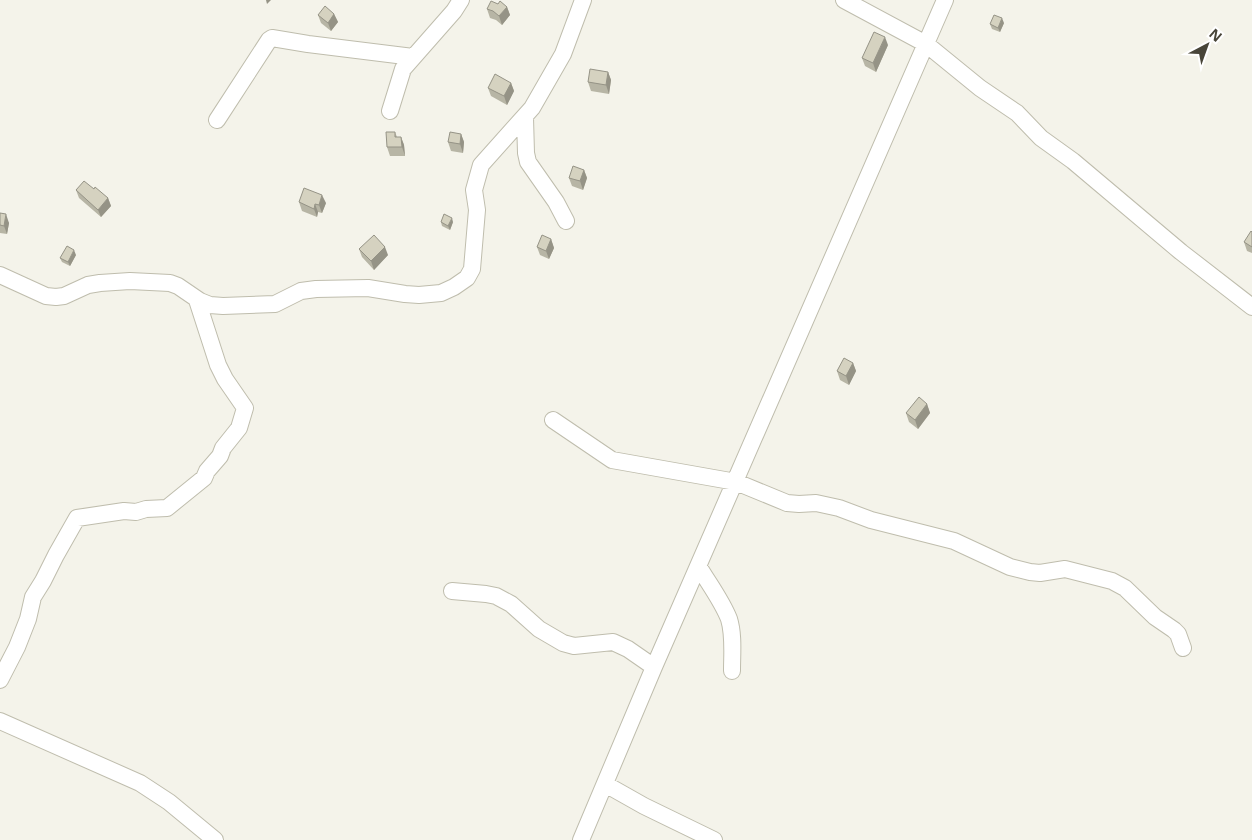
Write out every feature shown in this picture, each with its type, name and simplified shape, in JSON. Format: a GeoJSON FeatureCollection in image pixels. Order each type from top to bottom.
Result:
{"type":"FeatureCollection","features":[{"type":"Feature","properties":{"kind":"street"},"geometry":{"type":"LineString","coordinates":[[390,111],[403,69],[454,11],[461,0]]}},
{"type":"Feature","properties":{"kind":"street"},"geometry":{"type":"LineString","coordinates":[[0,275],[46,296],[64,296],[88,285],[130,282],[174,284],[197,300],[210,305],[275,304],[301,291],[316,289],[368,288],[420,295],[441,293],[454,287],[466,278],[472,270],[477,210],[474,190],[481,165],[525,118],[563,54],[583,0]]}},
{"type":"Feature","properties":{"kind":"street"},"geometry":{"type":"LineString","coordinates":[[844,0],[926,44],[980,88],[1016,112],[1041,138],[1073,161],[1173,246],[1252,307]]}},
{"type":"Feature","properties":{"kind":"street"},"geometry":{"type":"LineString","coordinates":[[581,840],[654,667],[945,0]]}},
{"type":"Feature","properties":{"kind":"street"},"geometry":{"type":"LineString","coordinates":[[217,120],[272,38],[412,57]]}},
{"type":"Feature","properties":{"kind":"street"},"geometry":{"type":"LineString","coordinates":[[525,118],[528,162],[556,202],[566,222]]}},
{"type":"Feature","properties":{"kind":"street"},"geometry":{"type":"LineString","coordinates":[[0,680],[17,647],[28,619],[33,597],[44,581],[77,518],[124,510],[136,512],[146,509],[167,508],[204,478],[207,471],[220,456],[223,448],[239,428],[245,408],[225,379],[218,365],[197,300]]}},
{"type":"Feature","properties":{"kind":"street"},"geometry":{"type":"LineString","coordinates":[[553,420],[612,460],[736,482],[788,503],[826,505],[872,520],[954,541],[1004,564],[1030,572],[1040,573],[1065,569],[1112,581],[1125,588],[1155,617],[1174,630],[1178,634],[1183,648]]}},
{"type":"Feature","properties":{"kind":"street"},"geometry":{"type":"LineString","coordinates":[[699,567],[729,620],[732,643],[732,670]]}},
{"type":"Feature","properties":{"kind":"street"},"geometry":{"type":"LineString","coordinates":[[452,591],[496,596],[511,604],[540,629],[563,643],[574,646],[613,642],[628,649],[654,667]]}},
{"type":"Feature","properties":{"kind":"street"},"geometry":{"type":"LineString","coordinates":[[0,721],[140,783],[168,802],[215,840]]}},
{"type":"Feature","properties":{"kind":"street"},"geometry":{"type":"LineString","coordinates":[[605,784],[644,806],[714,840]]}},
{"type":"Feature","properties":{"kind":"building"},"geometry":{"type":"Polygon","coordinates":[[[491,1],[498,4],[500,1],[507,7],[499,16],[487,9],[491,1]]]}},
{"type":"Feature","properties":{"kind":"building"},"geometry":{"type":"Polygon","coordinates":[[[325,6],[334,14],[328,23],[318,15],[325,6]]]}},
{"type":"Feature","properties":{"kind":"building"},"geometry":{"type":"Polygon","coordinates":[[[994,15],[1002,18],[998,28],[990,24],[994,15]]]}},
{"type":"Feature","properties":{"kind":"building"},"geometry":{"type":"Polygon","coordinates":[[[874,32],[885,37],[873,63],[862,58],[874,32]]]}},
{"type":"Feature","properties":{"kind":"building"},"geometry":{"type":"Polygon","coordinates":[[[590,69],[608,72],[606,85],[588,82],[590,69]]]}},
{"type":"Feature","properties":{"kind":"building"},"geometry":{"type":"Polygon","coordinates":[[[495,74],[511,83],[504,96],[488,88],[495,74]]]}},
{"type":"Feature","properties":{"kind":"building"},"geometry":{"type":"Polygon","coordinates":[[[386,132],[395,132],[395,137],[401,137],[402,147],[387,147],[386,132]]]}},
{"type":"Feature","properties":{"kind":"building"},"geometry":{"type":"Polygon","coordinates":[[[450,132],[461,134],[460,144],[448,142],[450,132]]]}},
{"type":"Feature","properties":{"kind":"building"},"geometry":{"type":"Polygon","coordinates":[[[573,166],[584,170],[580,181],[569,178],[573,166]]]}},
{"type":"Feature","properties":{"kind":"building"},"geometry":{"type":"Polygon","coordinates":[[[84,181],[108,198],[98,210],[76,190],[84,181]]]}},
{"type":"Feature","properties":{"kind":"building"},"geometry":{"type":"Polygon","coordinates":[[[304,188],[322,195],[319,205],[315,204],[314,209],[299,202],[304,188]]]}},
{"type":"Feature","properties":{"kind":"building"},"geometry":{"type":"Polygon","coordinates":[[[0,213],[6,214],[4,226],[0,225],[0,213]]]}},
{"type":"Feature","properties":{"kind":"building"},"geometry":{"type":"Polygon","coordinates":[[[444,214],[452,218],[448,226],[441,222],[444,214]]]}},
{"type":"Feature","properties":{"kind":"building"},"geometry":{"type":"Polygon","coordinates":[[[1252,232],[1252,247],[1244,242],[1252,232]]]}},
{"type":"Feature","properties":{"kind":"building"},"geometry":{"type":"Polygon","coordinates":[[[374,235],[385,247],[371,261],[359,249],[374,235]]]}},
{"type":"Feature","properties":{"kind":"building"},"geometry":{"type":"Polygon","coordinates":[[[542,235],[551,239],[546,251],[537,247],[542,235]]]}},
{"type":"Feature","properties":{"kind":"building"},"geometry":{"type":"Polygon","coordinates":[[[67,246],[74,250],[68,262],[60,258],[67,246]]]}},
{"type":"Feature","properties":{"kind":"building"},"geometry":{"type":"Polygon","coordinates":[[[844,358],[853,363],[846,376],[837,371],[844,358]]]}},
{"type":"Feature","properties":{"kind":"building"},"geometry":{"type":"Polygon","coordinates":[[[919,397],[927,404],[915,420],[906,413],[919,397]]]}}]}
